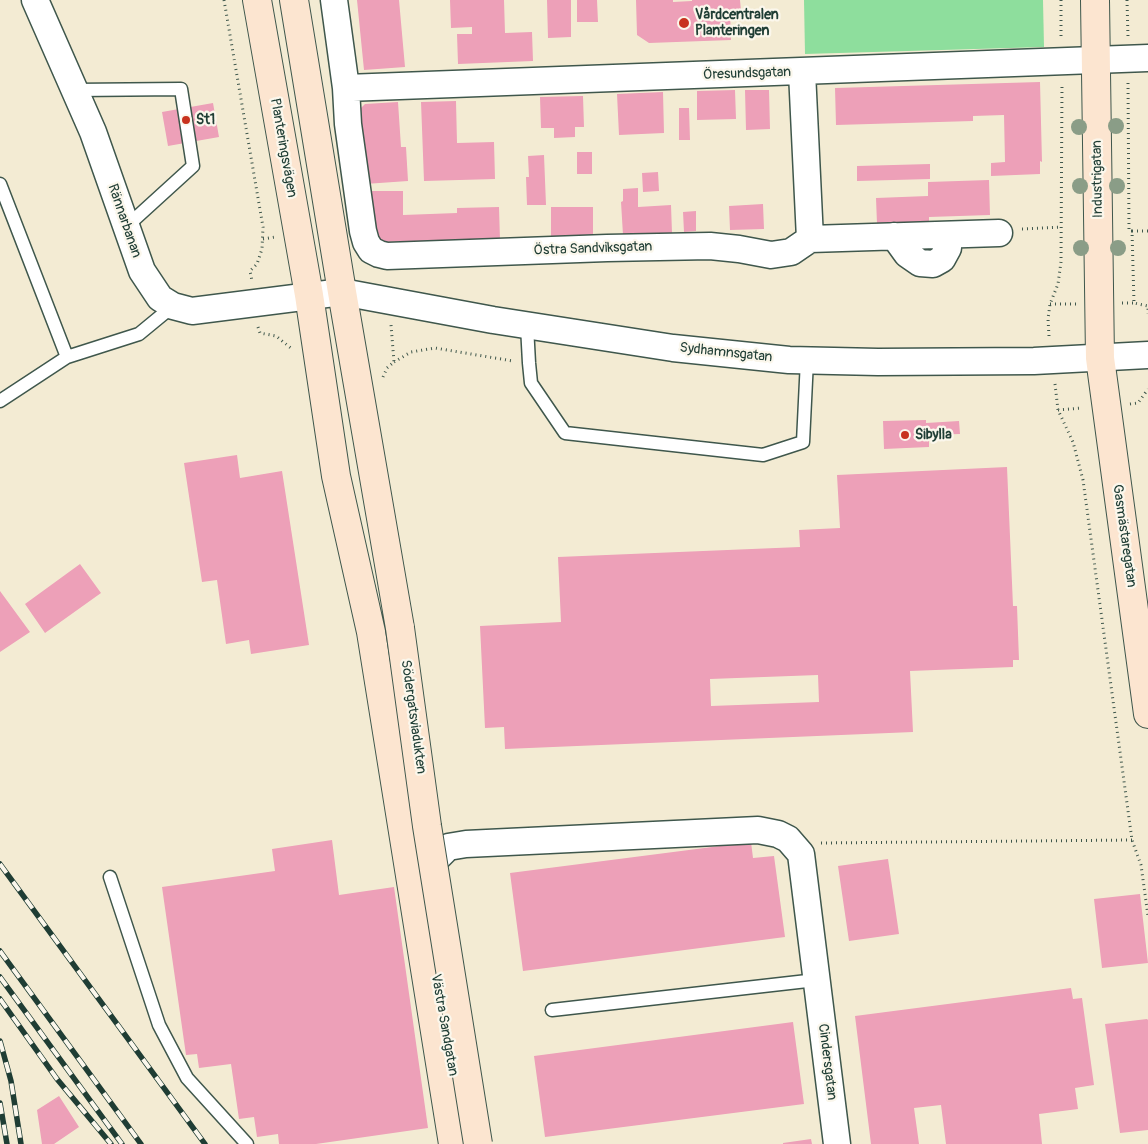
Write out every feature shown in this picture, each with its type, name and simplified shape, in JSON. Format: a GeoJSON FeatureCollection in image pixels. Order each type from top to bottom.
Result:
{"type":"FeatureCollection","features":[{"type":"Feature","properties":{"kind":"main road","name":"Planteringsvägen"},"geometry":{"type":"LineString","coordinates":[[258,0],[309,295]]}},
{"type":"Feature","properties":{"kind":"main road"},"geometry":{"type":"LineString","coordinates":[[294,0],[342,292]]}},
{"type":"Feature","properties":{"kind":"main road","name":"Industrigatan"},"geometry":{"type":"LineString","coordinates":[[1095,0],[1100,358]]}},
{"type":"Feature","properties":{"kind":"main road","name":"Södergatsviadukten"},"geometry":{"type":"LineString","coordinates":[[342,292],[400,628],[427,826],[478,1144]]}},
{"type":"Feature","properties":{"kind":"main road","name":"Södergatsviadukten"},"geometry":{"type":"LineString","coordinates":[[309,295],[336,476],[371,632],[453,1144]]}},
{"type":"Feature","properties":{"kind":"main road","name":"Gasmästaregatan"},"geometry":{"type":"LineString","coordinates":[[1100,358],[1148,714]]}},
{"type":"Feature","properties":{"kind":"street","name":"Rännarbanan"},"geometry":{"type":"LineString","coordinates":[[35,0],[93,132],[142,271],[160,298],[173,306],[192,312],[309,295]]}},
{"type":"Feature","properties":{"kind":"street"},"geometry":{"type":"LineString","coordinates":[[334,0],[346,88]]}},
{"type":"Feature","properties":{"kind":"street","name":"Öresundsgatan"},"geometry":{"type":"LineString","coordinates":[[346,88],[1138,59]]}},
{"type":"Feature","properties":{"kind":"street"},"geometry":{"type":"LineString","coordinates":[[802,72],[810,239],[999,233]]}},
{"type":"Feature","properties":{"kind":"street","name":"Östra Sandviksgatan"},"geometry":{"type":"LineString","coordinates":[[346,88],[348,124],[363,231],[366,242],[372,250],[379,254],[387,256],[710,246],[739,249],[771,256],[791,252],[810,239]]}},
{"type":"Feature","properties":{"kind":"street","name":"Sydhamnsgatan"},"geometry":{"type":"LineString","coordinates":[[309,295],[342,292],[527,326],[673,348],[789,360],[878,362],[1005,361],[1148,355]]}},
{"type":"Feature","properties":{"kind":"street","name":"Västra Sandgatan"},"geometry":{"type":"LineString","coordinates":[[464,1144],[424,906],[425,884],[432,863],[448,847],[466,844],[758,830],[778,834],[794,844]]}},
{"type":"Feature","properties":{"kind":"street","name":"Cindersgatan"},"geometry":{"type":"LineString","coordinates":[[794,844],[801,854],[837,1144]]}},
{"type":"Feature","properties":{"kind":"lane"},"geometry":{"type":"LineString","coordinates":[[75,90],[181,89],[193,166],[126,227]]}},
{"type":"Feature","properties":{"kind":"lane"},"geometry":{"type":"LineString","coordinates":[[0,184],[67,356]]}},
{"type":"Feature","properties":{"kind":"lane"},"geometry":{"type":"LineString","coordinates":[[0,401],[67,356],[139,334],[173,306]]}},
{"type":"Feature","properties":{"kind":"lane"},"geometry":{"type":"LineString","coordinates":[[527,326],[531,383],[565,433],[763,455],[803,442],[807,360]]}},
{"type":"Feature","properties":{"kind":"lane"},"geometry":{"type":"LineString","coordinates":[[110,877],[159,1025],[187,1078],[247,1144]]}},
{"type":"Feature","properties":{"kind":"lane"},"geometry":{"type":"LineString","coordinates":[[552,1010],[816,980]]}},
{"type":"Feature","properties":{"kind":"path"},"geometry":{"type":"LineString","coordinates":[[224,0],[263,227],[260,257],[257,264],[250,271],[260,333],[276,336],[292,349],[296,355]]}},
{"type":"Feature","properties":{"kind":"path"},"geometry":{"type":"LineString","coordinates":[[1127,0],[1138,59],[1129,231],[1132,231],[1134,303],[1148,306],[1148,314]]}},
{"type":"Feature","properties":{"kind":"path"},"geometry":{"type":"LineString","coordinates":[[999,233],[1015,229],[1061,227]]}},
{"type":"Feature","properties":{"kind":"path"},"geometry":{"type":"LineString","coordinates":[[1132,231],[1148,231]]}},
{"type":"Feature","properties":{"kind":"path"},"geometry":{"type":"LineString","coordinates":[[394,362],[411,352],[435,348],[529,363]]}},
{"type":"Feature","properties":{"kind":"path"},"geometry":{"type":"LineString","coordinates":[[1121,760],[1132,840],[1141,865],[1148,916]]}},
{"type":"Feature","properties":{"kind":"path"},"geometry":{"type":"LineString","coordinates":[[794,844],[1132,840]]}},
{"type":"Feature","properties":{"kind":"green space"},"geometry":{"type":"Polygon","coordinates":[[[804,0],[1043,0],[1044,47],[805,54],[804,0]]]}},
{"type":"Feature","properties":{"kind":"building"},"geometry":{"type":"Polygon","coordinates":[[[357,0],[399,0],[405,67],[364,70],[357,0]]]}},
{"type":"Feature","properties":{"kind":"building"},"geometry":{"type":"Polygon","coordinates":[[[450,0],[504,0],[505,33],[532,32],[533,61],[458,64],[457,34],[472,34],[472,27],[451,28],[450,0]]]}},
{"type":"Feature","properties":{"kind":"building"},"geometry":{"type":"Polygon","coordinates":[[[547,0],[571,0],[571,37],[548,38],[547,0]]]}},
{"type":"Feature","properties":{"kind":"building"},"geometry":{"type":"Polygon","coordinates":[[[577,0],[597,0],[598,22],[577,22],[577,0]]]}},
{"type":"Feature","properties":{"kind":"building","name":"Vårdcentralen Planteringen"},"geometry":{"type":"Polygon","coordinates":[[[636,0],[673,0],[673,2],[740,0],[741,11],[730,11],[731,40],[649,43],[637,35],[636,0]]]}},
{"type":"Feature","properties":{"kind":"building"},"geometry":{"type":"Polygon","coordinates":[[[1040,82],[1042,162],[1040,161],[1040,174],[991,176],[991,163],[1005,162],[1004,115],[973,116],[973,121],[836,125],[835,88],[1040,82]]]}},
{"type":"Feature","properties":{"kind":"building"},"geometry":{"type":"Polygon","coordinates":[[[735,90],[736,119],[697,120],[697,91],[735,90]]]}},
{"type":"Feature","properties":{"kind":"building"},"geometry":{"type":"Polygon","coordinates":[[[745,90],[769,90],[770,129],[746,130],[745,90]]]}},
{"type":"Feature","properties":{"kind":"building"},"geometry":{"type":"Polygon","coordinates":[[[663,92],[664,133],[619,135],[617,94],[663,92]]]}},
{"type":"Feature","properties":{"kind":"building"},"geometry":{"type":"Polygon","coordinates":[[[583,96],[584,127],[575,127],[575,137],[554,138],[554,128],[541,128],[540,97],[583,96]]]}},
{"type":"Feature","properties":{"kind":"building"},"geometry":{"type":"Polygon","coordinates":[[[456,101],[457,143],[494,142],[495,179],[424,181],[421,102],[456,101]]]}},
{"type":"Feature","properties":{"kind":"building"},"geometry":{"type":"Polygon","coordinates":[[[398,102],[401,147],[406,147],[408,181],[365,184],[361,108],[365,104],[398,102]]]}},
{"type":"Feature","properties":{"kind":"building"},"geometry":{"type":"Polygon","coordinates":[[[213,103],[219,137],[168,146],[162,112],[213,103]]]}},
{"type":"Feature","properties":{"kind":"building"},"geometry":{"type":"Polygon","coordinates":[[[679,108],[689,108],[690,140],[679,140],[679,108]]]}},
{"type":"Feature","properties":{"kind":"building"},"geometry":{"type":"Polygon","coordinates":[[[577,152],[592,152],[592,174],[577,174],[577,152]]]}},
{"type":"Feature","properties":{"kind":"building"},"geometry":{"type":"Polygon","coordinates":[[[544,155],[546,205],[527,205],[526,177],[529,177],[528,156],[544,155]]]}},
{"type":"Feature","properties":{"kind":"building"},"geometry":{"type":"Polygon","coordinates":[[[930,164],[930,179],[857,181],[857,166],[930,164]]]}},
{"type":"Feature","properties":{"kind":"building"},"geometry":{"type":"Polygon","coordinates":[[[658,172],[659,191],[643,192],[642,173],[658,172]]]}},
{"type":"Feature","properties":{"kind":"building"},"geometry":{"type":"Polygon","coordinates":[[[989,180],[990,215],[929,217],[929,223],[877,224],[876,198],[928,196],[928,182],[989,180]]]}},
{"type":"Feature","properties":{"kind":"building"},"geometry":{"type":"Polygon","coordinates":[[[638,188],[638,207],[671,205],[672,233],[623,235],[621,202],[623,201],[623,189],[638,188]]]}},
{"type":"Feature","properties":{"kind":"building"},"geometry":{"type":"Polygon","coordinates":[[[368,191],[403,191],[403,215],[457,213],[457,208],[499,207],[500,240],[374,242],[368,191]]]}},
{"type":"Feature","properties":{"kind":"building"},"geometry":{"type":"Polygon","coordinates":[[[763,204],[764,229],[730,230],[729,206],[763,204]]]}},
{"type":"Feature","properties":{"kind":"building"},"geometry":{"type":"Polygon","coordinates":[[[551,207],[593,207],[593,236],[551,237],[551,207]]]}},
{"type":"Feature","properties":{"kind":"building"},"geometry":{"type":"Polygon","coordinates":[[[696,211],[696,231],[684,232],[683,212],[696,211]]]}},
{"type":"Feature","properties":{"kind":"building"},"geometry":{"type":"Polygon","coordinates":[[[926,420],[926,423],[959,421],[960,434],[929,435],[929,447],[884,449],[883,421],[926,420]]]}},
{"type":"Feature","properties":{"kind":"building"},"geometry":{"type":"Polygon","coordinates":[[[237,455],[240,478],[282,471],[309,645],[251,654],[249,640],[226,644],[217,580],[202,582],[184,463],[237,455]]]}},
{"type":"Feature","properties":{"kind":"building"},"geometry":{"type":"Polygon","coordinates":[[[1007,467],[1013,606],[1017,606],[1019,660],[1013,660],[1013,667],[910,671],[913,732],[505,749],[504,727],[485,728],[480,626],[561,622],[558,557],[800,547],[799,530],[840,528],[837,475],[1007,467]],[[818,675],[710,679],[711,706],[819,702],[818,675]]]}},
{"type":"Feature","properties":{"kind":"building"},"geometry":{"type":"Polygon","coordinates":[[[80,564],[101,593],[45,633],[25,604],[80,564]]]}},
{"type":"Feature","properties":{"kind":"building"},"geometry":{"type":"Polygon","coordinates":[[[0,591],[30,632],[0,652],[0,591]]]}},
{"type":"Feature","properties":{"kind":"building"},"geometry":{"type":"Polygon","coordinates":[[[332,840],[339,895],[394,887],[428,1128],[316,1144],[279,1144],[278,1134],[257,1137],[254,1117],[239,1119],[231,1064],[199,1068],[197,1054],[186,1055],[162,887],[275,871],[272,849],[332,840]]]}},
{"type":"Feature","properties":{"kind":"building"},"geometry":{"type":"Polygon","coordinates":[[[751,842],[753,858],[774,856],[785,937],[523,971],[510,873],[751,842]]]}},
{"type":"Feature","properties":{"kind":"building"},"geometry":{"type":"Polygon","coordinates":[[[888,859],[899,934],[849,941],[838,866],[888,859]]]}},
{"type":"Feature","properties":{"kind":"building"},"geometry":{"type":"Polygon","coordinates":[[[1140,894],[1148,963],[1102,968],[1094,899],[1140,894]]]}},
{"type":"Feature","properties":{"kind":"building"},"geometry":{"type":"Polygon","coordinates":[[[1071,988],[1073,999],[1082,998],[1094,1085],[1075,1088],[1078,1109],[1039,1114],[1042,1144],[946,1144],[941,1105],[914,1108],[919,1144],[871,1144],[855,1016],[1071,988]]]}},
{"type":"Feature","properties":{"kind":"building"},"geometry":{"type":"Polygon","coordinates":[[[1147,1019],[1148,1130],[1120,1133],[1105,1024],[1147,1019]]]}},
{"type":"Feature","properties":{"kind":"building"},"geometry":{"type":"Polygon","coordinates":[[[793,1022],[804,1104],[545,1137],[534,1056],[793,1022]]]}},
{"type":"Feature","properties":{"kind":"building"},"geometry":{"type":"Polygon","coordinates":[[[59,1096],[79,1127],[54,1144],[42,1144],[37,1110],[59,1096]]]}},
{"type":"Feature","properties":{"kind":"building"},"geometry":{"type":"Polygon","coordinates":[[[811,1139],[812,1144],[783,1144],[783,1143],[811,1139]]]}},
{"type":"Feature","properties":{"kind":"railway"},"geometry":{"type":"LineString","coordinates":[[0,864],[205,1144]]}},
{"type":"Feature","properties":{"kind":"railway"},"geometry":{"type":"LineString","coordinates":[[0,951],[141,1144]]}},
{"type":"Feature","properties":{"kind":"railway"},"geometry":{"type":"LineString","coordinates":[[0,977],[122,1144]]}},
{"type":"Feature","properties":{"kind":"railway"},"geometry":{"type":"LineString","coordinates":[[0,999],[57,1079],[111,1144]]}},
{"type":"Feature","properties":{"kind":"railway"},"geometry":{"type":"LineString","coordinates":[[0,1041],[11,1081],[21,1144]]}},
{"type":"Feature","properties":{"kind":"railway"},"geometry":{"type":"LineString","coordinates":[[0,1103],[7,1144]]}},
{"type":"Feature","properties":{"kind":"place","name":"Vårdcentralen Planteringen"},"geometry":{"type":"Point","coordinates":[684,23]}},
{"type":"Feature","properties":{"kind":"place","name":"St1"},"geometry":{"type":"Point","coordinates":[186,120]}},
{"type":"Feature","properties":{"kind":"place","name":"Sibylla"},"geometry":{"type":"Point","coordinates":[905,435]}}]}
